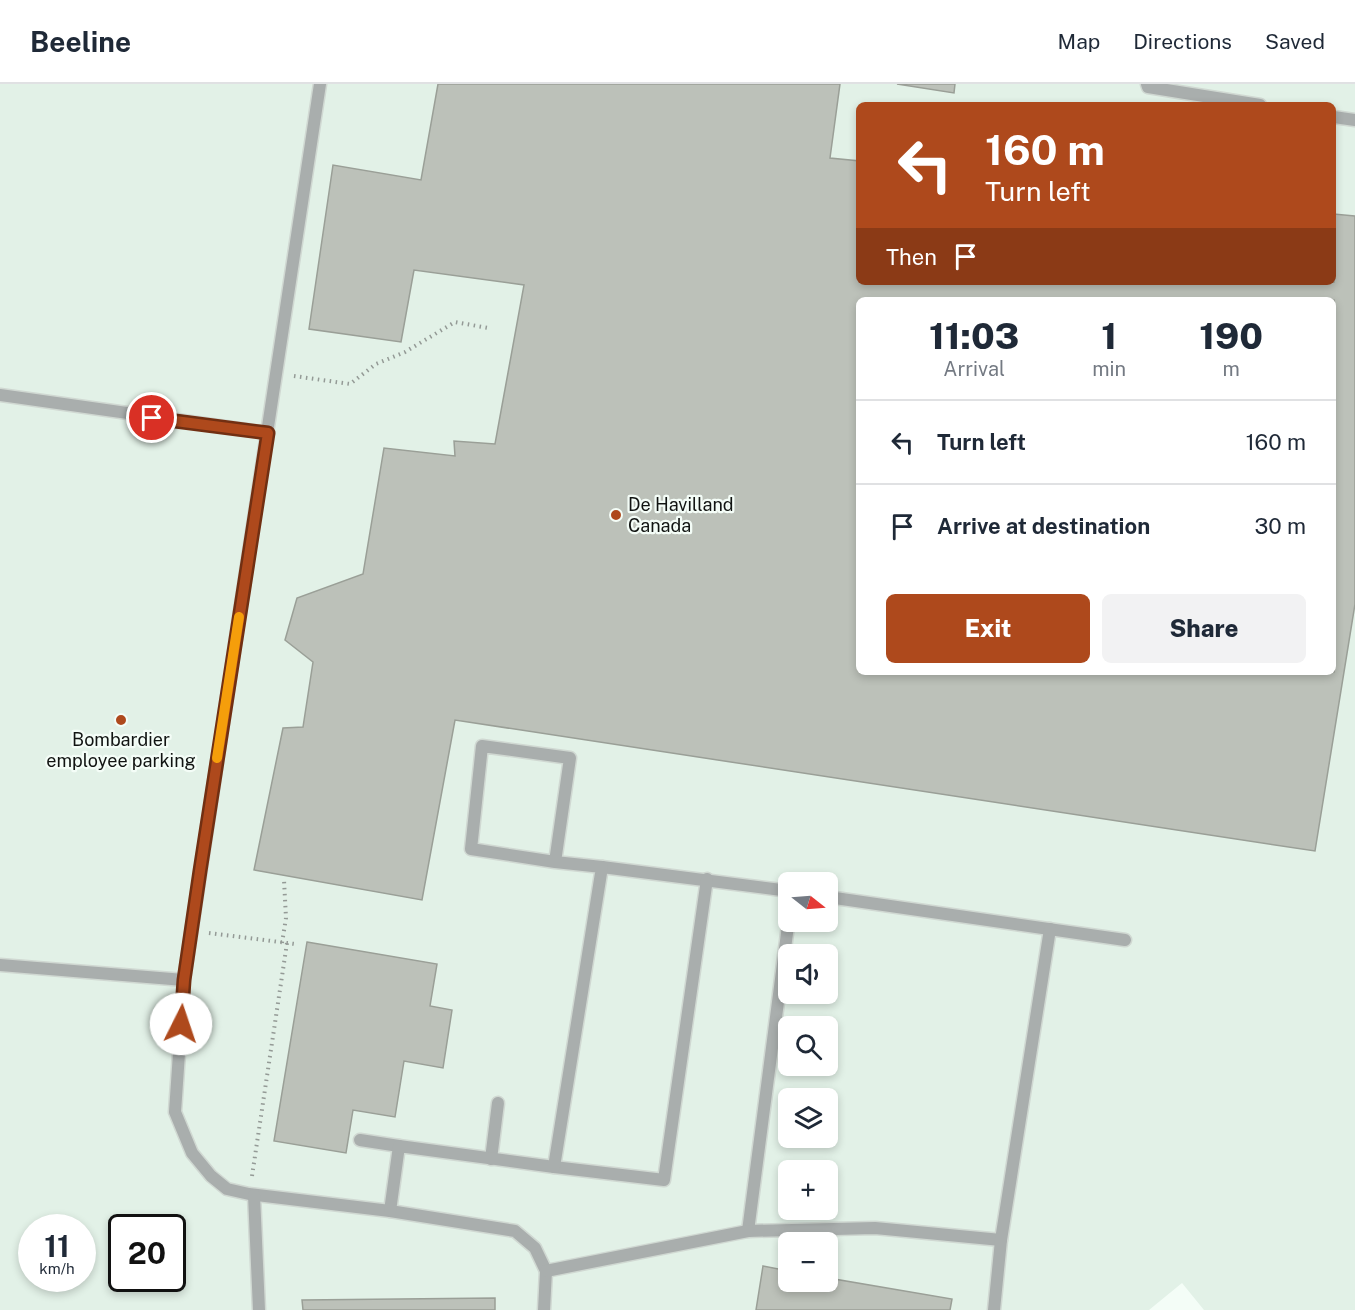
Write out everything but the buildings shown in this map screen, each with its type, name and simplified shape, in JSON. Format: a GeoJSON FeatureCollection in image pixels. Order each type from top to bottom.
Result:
{"type":"FeatureCollection","features":[{"type":"Feature","properties":{"kind":"lane"},"geometry":{"type":"LineString","coordinates":[[320,84],[184,980],[175,1112],[192,1153],[211,1176],[227,1189],[515,1231],[535,1248],[546,1271],[544,1310]]}},
{"type":"Feature","properties":{"kind":"lane"},"geometry":{"type":"LineString","coordinates":[[1147,84],[1148,87],[1241,102]]}},
{"type":"Feature","properties":{"kind":"lane"},"geometry":{"type":"LineString","coordinates":[[1336,117],[1355,120]]}},
{"type":"Feature","properties":{"kind":"lane"},"geometry":{"type":"LineString","coordinates":[[0,395],[268,433]]}},
{"type":"Feature","properties":{"kind":"lane"},"geometry":{"type":"LineString","coordinates":[[555,862],[570,758],[482,746],[471,849],[555,862],[778,889]]}},
{"type":"Feature","properties":{"kind":"lane"},"geometry":{"type":"LineString","coordinates":[[554,1167],[602,867]]}},
{"type":"Feature","properties":{"kind":"lane"},"geometry":{"type":"LineString","coordinates":[[360,1140],[664,1180],[707,879]]}},
{"type":"Feature","properties":{"kind":"lane"},"geometry":{"type":"LineString","coordinates":[[838,898],[1125,940]]}},
{"type":"Feature","properties":{"kind":"lane"},"geometry":{"type":"LineString","coordinates":[[994,1310],[1001,1240],[1050,929]]}},
{"type":"Feature","properties":{"kind":"lane"},"geometry":{"type":"LineString","coordinates":[[748,1231],[787,932]]}},
{"type":"Feature","properties":{"kind":"lane"},"geometry":{"type":"LineString","coordinates":[[0,965],[184,980]]}},
{"type":"Feature","properties":{"kind":"lane"},"geometry":{"type":"LineString","coordinates":[[491,1159],[498,1103]]}},
{"type":"Feature","properties":{"kind":"lane"},"geometry":{"type":"LineString","coordinates":[[390,1211],[399,1146]]}},
{"type":"Feature","properties":{"kind":"lane"},"geometry":{"type":"LineString","coordinates":[[251,1194],[259,1310]]}},
{"type":"Feature","properties":{"kind":"lane"},"geometry":{"type":"LineString","coordinates":[[546,1271],[748,1231],[875,1228],[1001,1240]]}},
{"type":"Feature","properties":{"kind":"path"},"geometry":{"type":"LineString","coordinates":[[275,373],[350,384],[376,364],[405,352],[455,322],[488,328]]}},
{"type":"Feature","properties":{"kind":"path"},"geometry":{"type":"LineString","coordinates":[[251,1194],[284,943],[286,918],[284,880]]}},
{"type":"Feature","properties":{"kind":"path"},"geometry":{"type":"LineString","coordinates":[[191,931],[295,945]]}},
{"type":"Feature","properties":{"kind":"shaded area"},"geometry":{"type":"Polygon","coordinates":[[[0,84],[1355,84],[1355,1310],[1204,1310],[1182,1283],[1149,1310],[0,1310],[0,84]]]}},
{"type":"Feature","properties":{"kind":"slow traffic"},"geometry":{"type":"LineString","coordinates":[[217,758],[239,617]]}},
{"type":"Feature","properties":{"kind":"place","name":"De Havilland Canada"},"geometry":{"type":"Point","coordinates":[616,515]}},
{"type":"Feature","properties":{"kind":"place","name":"Bombardier employee parking"},"geometry":{"type":"Point","coordinates":[121,720]}},
{"type":"Feature","properties":{"kind":"route"},"geometry":{"type":"LineString","coordinates":[[152,418],[268,433],[209,808],[184,980],[181,1024]]}}]}
